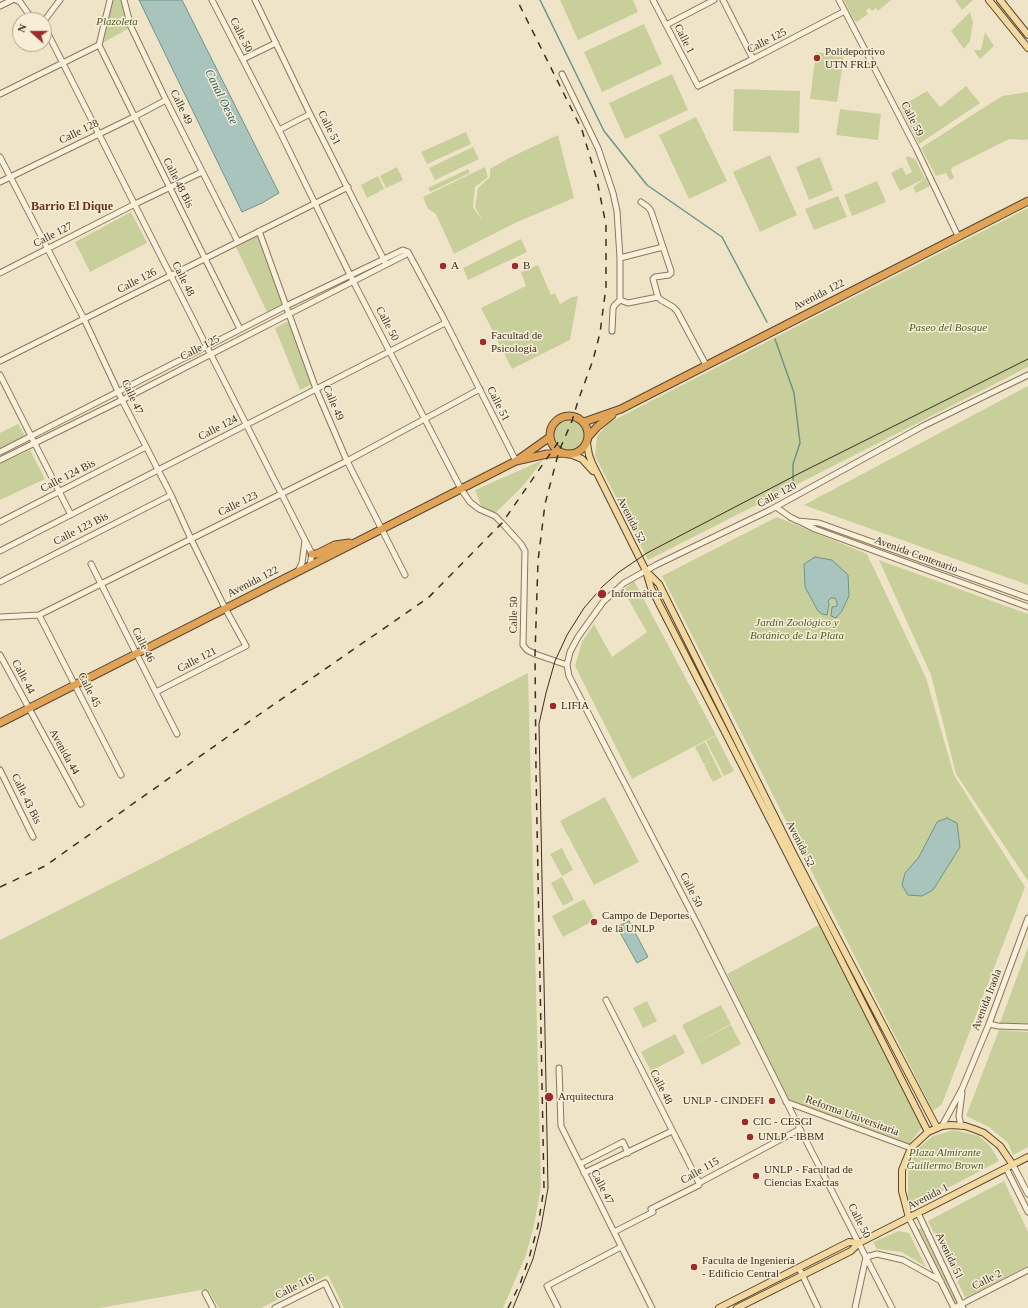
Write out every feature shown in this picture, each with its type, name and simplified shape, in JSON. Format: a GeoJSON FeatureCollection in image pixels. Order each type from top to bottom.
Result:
{"type":"FeatureCollection","features":[{"type":"Feature","properties":{"kind":"highway","name":"Avenida 122"},"geometry":{"type":"LineString","coordinates":[[588,439],[597,426],[621,409],[1028,201]]}},
{"type":"Feature","properties":{"kind":"highway","name":"Avenida 122"},"geometry":{"type":"LineString","coordinates":[[584,422],[621,409]]}},
{"type":"Feature","properties":{"kind":"highway"},"geometry":{"type":"LineString","coordinates":[[573,416],[584,422],[588,431],[588,439],[583,449],[577,453],[566,454],[555,448],[550,437],[551,429],[560,418],[573,416]]}},
{"type":"Feature","properties":{"kind":"highway","name":"Avenida 122"},"geometry":{"type":"LineString","coordinates":[[0,723],[516,461],[550,437]]}},
{"type":"Feature","properties":{"kind":"highway","name":"Avenida 122"},"geometry":{"type":"LineString","coordinates":[[516,461],[547,454],[566,454]]}},
{"type":"Feature","properties":{"kind":"highway"},"geometry":{"type":"LineString","coordinates":[[312,554],[316,554],[335,545],[355,542]]}},
{"type":"Feature","properties":{"kind":"main road"},"geometry":{"type":"LineString","coordinates":[[989,0],[1028,48]]}},
{"type":"Feature","properties":{"kind":"main road"},"geometry":{"type":"LineString","coordinates":[[1000,0],[1028,35]]}},
{"type":"Feature","properties":{"kind":"main road","name":"Avenida 52"},"geometry":{"type":"LineString","coordinates":[[588,439],[589,455],[599,479],[646,571],[651,588],[928,1132]]}},
{"type":"Feature","properties":{"kind":"main road","name":"Avenida 52"},"geometry":{"type":"LineString","coordinates":[[566,454],[582,459],[599,479]]}},
{"type":"Feature","properties":{"kind":"main road","name":"Avenida 52"},"geometry":{"type":"LineString","coordinates":[[646,571],[659,584],[794,855],[940,1127]]}},
{"type":"Feature","properties":{"kind":"main road"},"geometry":{"type":"LineString","coordinates":[[909,1218],[903,1199],[901,1184],[904,1164],[911,1148],[928,1132],[940,1127],[960,1126],[984,1133],[1000,1146],[1013,1165]]}},
{"type":"Feature","properties":{"kind":"main road","name":"Avenida 1"},"geometry":{"type":"LineString","coordinates":[[739,1307],[851,1251],[859,1243],[1028,1157]]}},
{"type":"Feature","properties":{"kind":"main road","name":"Avenida 1"},"geometry":{"type":"LineString","coordinates":[[719,1308],[849,1242],[859,1243]]}},
{"type":"Feature","properties":{"kind":"street"},"geometry":{"type":"LineString","coordinates":[[0,6],[12,0]]}},
{"type":"Feature","properties":{"kind":"street"},"geometry":{"type":"LineString","coordinates":[[16,0],[26,12]]}},
{"type":"Feature","properties":{"kind":"street"},"geometry":{"type":"LineString","coordinates":[[51,12],[60,0]]}},
{"type":"Feature","properties":{"kind":"street"},"geometry":{"type":"LineString","coordinates":[[0,94],[99,45],[110,0]]}},
{"type":"Feature","properties":{"kind":"street","name":"Calle 49"},"geometry":{"type":"LineString","coordinates":[[124,0],[131,27],[238,242]]}},
{"type":"Feature","properties":{"kind":"street","name":"Calle 50"},"geometry":{"type":"LineString","coordinates":[[212,0],[316,203],[353,281],[461,489],[470,502],[479,509],[495,516],[521,544],[525,551],[523,645],[527,650],[567,665],[572,682],[701,931],[786,1102],[892,1308]]}},
{"type":"Feature","properties":{"kind":"street","name":"Calle 51"},"geometry":{"type":"LineString","coordinates":[[255,0],[310,114],[385,262]]}},
{"type":"Feature","properties":{"kind":"street","name":"Calle 1"},"geometry":{"type":"LineString","coordinates":[[653,0],[698,86]]}},
{"type":"Feature","properties":{"kind":"street"},"geometry":{"type":"LineString","coordinates":[[666,25],[714,0]]}},
{"type":"Feature","properties":{"kind":"street"},"geometry":{"type":"LineString","coordinates":[[723,0],[753,59]]}},
{"type":"Feature","properties":{"kind":"street","name":"Calle 59"},"geometry":{"type":"LineString","coordinates":[[839,0],[916,148],[958,236]]}},
{"type":"Feature","properties":{"kind":"street","name":"Calle 125"},"geometry":{"type":"LineString","coordinates":[[698,86],[845,11]]}},
{"type":"Feature","properties":{"kind":"street","name":"Calle 48"},"geometry":{"type":"LineString","coordinates":[[52,42],[312,554]]}},
{"type":"Feature","properties":{"kind":"street"},"geometry":{"type":"LineString","coordinates":[[242,59],[276,43]]}},
{"type":"Feature","properties":{"kind":"street","name":"Calle 48 Bis"},"geometry":{"type":"LineString","coordinates":[[99,45],[240,329]]}},
{"type":"Feature","properties":{"kind":"street"},"geometry":{"type":"LineString","coordinates":[[562,74],[598,148],[609,179],[617,211],[620,258],[620,300],[613,309],[612,331]]}},
{"type":"Feature","properties":{"kind":"street","name":"Calle 128"},"geometry":{"type":"LineString","coordinates":[[0,182],[166,100]]}},
{"type":"Feature","properties":{"kind":"street"},"geometry":{"type":"LineString","coordinates":[[279,130],[310,114]]}},
{"type":"Feature","properties":{"kind":"street","name":"Calle 47"},"geometry":{"type":"LineString","coordinates":[[0,157],[84,319],[122,400],[171,495],[225,608],[246,646]]}},
{"type":"Feature","properties":{"kind":"street","name":"Calle 127"},"geometry":{"type":"LineString","coordinates":[[0,273],[135,204],[202,172]]}},
{"type":"Feature","properties":{"kind":"street","name":"Calle 126"},"geometry":{"type":"LineString","coordinates":[[0,361],[348,187]]}},
{"type":"Feature","properties":{"kind":"street"},"geometry":{"type":"LineString","coordinates":[[641,202],[651,211],[671,273],[669,275],[653,279],[658,297],[677,310],[706,365]]}},
{"type":"Feature","properties":{"kind":"street","name":"Calle 49"},"geometry":{"type":"LineString","coordinates":[[259,231],[316,389],[347,461],[405,575]]}},
{"type":"Feature","properties":{"kind":"street"},"geometry":{"type":"LineString","coordinates":[[620,258],[663,247]]}},
{"type":"Feature","properties":{"kind":"street","name":"Calle 51"},"geometry":{"type":"LineString","coordinates":[[408,251],[516,461]]}},
{"type":"Feature","properties":{"kind":"street","name":"Calle 125"},"geometry":{"type":"LineString","coordinates":[[0,452],[350,274],[405,255],[408,251]]}},
{"type":"Feature","properties":{"kind":"street","name":"Calle 125"},"geometry":{"type":"LineString","coordinates":[[0,460],[122,400],[353,281],[385,262]]}},
{"type":"Feature","properties":{"kind":"street"},"geometry":{"type":"LineString","coordinates":[[620,300],[628,303],[658,297]]}},
{"type":"Feature","properties":{"kind":"street","name":"Calle 124"},"geometry":{"type":"LineString","coordinates":[[0,551],[445,323]]}},
{"type":"Feature","properties":{"kind":"street"},"geometry":{"type":"LineString","coordinates":[[0,375],[30,437],[71,515]]}},
{"type":"Feature","properties":{"kind":"street","name":"Calle 120"},"geometry":{"type":"LineString","coordinates":[[567,665],[570,652],[578,637],[603,602],[624,583],[776,507],[923,426],[1028,375]]}},
{"type":"Feature","properties":{"kind":"street","name":"Calle 123"},"geometry":{"type":"LineString","coordinates":[[0,617],[39,615],[281,495],[347,461],[424,418],[480,390]]}},
{"type":"Feature","properties":{"kind":"street","name":"Calle 124 Bis"},"geometry":{"type":"LineString","coordinates":[[0,522],[146,447]]}},
{"type":"Feature","properties":{"kind":"street","name":"Calle 123 Bis"},"geometry":{"type":"LineString","coordinates":[[0,582],[171,495]]}},
{"type":"Feature","properties":{"kind":"street","name":"Avenida Centenario"},"geometry":{"type":"LineString","coordinates":[[776,507],[790,518],[815,529],[1028,607]]}},
{"type":"Feature","properties":{"kind":"street"},"geometry":{"type":"LineString","coordinates":[[798,521],[819,523],[1028,598]]}},
{"type":"Feature","properties":{"kind":"street"},"geometry":{"type":"LineString","coordinates":[[298,571],[302,563],[305,540]]}},
{"type":"Feature","properties":{"kind":"street"},"geometry":{"type":"LineString","coordinates":[[310,565],[312,554]]}},
{"type":"Feature","properties":{"kind":"street","name":"Calle 46"},"geometry":{"type":"LineString","coordinates":[[91,564],[178,734]]}},
{"type":"Feature","properties":{"kind":"street","name":"Calle 45"},"geometry":{"type":"LineString","coordinates":[[39,615],[121,775]]}},
{"type":"Feature","properties":{"kind":"street","name":"Calle 121"},"geometry":{"type":"LineString","coordinates":[[156,692],[246,646]]}},
{"type":"Feature","properties":{"kind":"street","name":"Calle 44"},"geometry":{"type":"LineString","coordinates":[[0,655],[29,709]]}},
{"type":"Feature","properties":{"kind":"street","name":"Avenida 44"},"geometry":{"type":"LineString","coordinates":[[29,709],[81,804]]}},
{"type":"Feature","properties":{"kind":"street","name":"Calle 43 Bis"},"geometry":{"type":"LineString","coordinates":[[0,770],[33,837]]}},
{"type":"Feature","properties":{"kind":"street","name":"Avenida Iraola"},"geometry":{"type":"LineString","coordinates":[[940,1127],[962,1089],[989,1024],[1028,918]]}},
{"type":"Feature","properties":{"kind":"street","name":"Calle 48"},"geometry":{"type":"LineString","coordinates":[[606,1000],[698,1183]]}},
{"type":"Feature","properties":{"kind":"street"},"geometry":{"type":"LineString","coordinates":[[989,1024],[998,1026],[1028,1027]]}},
{"type":"Feature","properties":{"kind":"street","name":"Calle 47"},"geometry":{"type":"LineString","coordinates":[[559,1068],[561,1126],[652,1308]]}},
{"type":"Feature","properties":{"kind":"street","name":"Avenida Iraola"},"geometry":{"type":"LineString","coordinates":[[960,1126],[959,1116],[962,1089]]}},
{"type":"Feature","properties":{"kind":"street","name":"Reforma Universitaria"},"geometry":{"type":"LineString","coordinates":[[786,1102],[911,1148]]}},
{"type":"Feature","properties":{"kind":"street","name":"Calle 115"},"geometry":{"type":"LineString","coordinates":[[614,1232],[653,1212],[651,1209],[800,1129]]}},
{"type":"Feature","properties":{"kind":"street"},"geometry":{"type":"LineString","coordinates":[[584,1173],[672,1131]]}},
{"type":"Feature","properties":{"kind":"street"},"geometry":{"type":"LineString","coordinates":[[580,1164],[623,1142],[628,1152]]}},
{"type":"Feature","properties":{"kind":"street"},"geometry":{"type":"LineString","coordinates":[[1013,1165],[1028,1194]]}},
{"type":"Feature","properties":{"kind":"street"},"geometry":{"type":"LineString","coordinates":[[1006,1168],[1028,1212]]}},
{"type":"Feature","properties":{"kind":"street","name":"Avenida 51"},"geometry":{"type":"LineString","coordinates":[[918,1213],[962,1306]]}},
{"type":"Feature","properties":{"kind":"street","name":"Avenida 51"},"geometry":{"type":"LineString","coordinates":[[909,1218],[954,1308]]}},
{"type":"Feature","properties":{"kind":"street"},"geometry":{"type":"LineString","coordinates":[[558,1308],[547,1286],[621,1246]]}},
{"type":"Feature","properties":{"kind":"street"},"geometry":{"type":"LineString","coordinates":[[855,1308],[866,1257],[877,1254],[902,1260],[940,1281]]}},
{"type":"Feature","properties":{"kind":"street"},"geometry":{"type":"LineString","coordinates":[[799,1268],[818,1308]]}},
{"type":"Feature","properties":{"kind":"street","name":"Calle 2"},"geometry":{"type":"LineString","coordinates":[[954,1308],[962,1306],[1028,1270]]}},
{"type":"Feature","properties":{"kind":"street","name":"Calle 116"},"geometry":{"type":"LineString","coordinates":[[275,1308],[324,1283],[337,1308]]}},
{"type":"Feature","properties":{"kind":"street"},"geometry":{"type":"LineString","coordinates":[[205,1293],[214,1308]]}},
{"type":"Feature","properties":{"kind":"green space","name":"Plazoleta"},"geometry":{"type":"Polygon","coordinates":[[[110,0],[124,0],[131,27],[99,45],[110,0]]]}},
{"type":"Feature","properties":{"kind":"green space"},"geometry":{"type":"Polygon","coordinates":[[[560,0],[633,0],[638,12],[578,40],[560,0]]]}},
{"type":"Feature","properties":{"kind":"green space"},"geometry":{"type":"Polygon","coordinates":[[[844,0],[891,0],[878,11],[876,8],[872,11],[869,8],[866,11],[868,14],[857,22],[854,20],[844,0]]]}},
{"type":"Feature","properties":{"kind":"green space"},"geometry":{"type":"Polygon","coordinates":[[[955,0],[973,0],[962,10],[955,0]]]}},
{"type":"Feature","properties":{"kind":"green space"},"geometry":{"type":"Polygon","coordinates":[[[970,12],[973,22],[970,41],[964,49],[951,31],[970,12]]]}},
{"type":"Feature","properties":{"kind":"green space"},"geometry":{"type":"Polygon","coordinates":[[[644,24],[662,64],[602,92],[584,52],[644,24]]]}},
{"type":"Feature","properties":{"kind":"green space"},"geometry":{"type":"Polygon","coordinates":[[[985,32],[994,46],[980,59],[974,50],[981,50],[985,32]]]}},
{"type":"Feature","properties":{"kind":"green space"},"geometry":{"type":"Polygon","coordinates":[[[816,52],[844,56],[837,102],[810,99],[816,52]]]}},
{"type":"Feature","properties":{"kind":"green space"},"geometry":{"type":"Polygon","coordinates":[[[672,74],[688,110],[625,139],[609,103],[672,74]]]}},
{"type":"Feature","properties":{"kind":"green space"},"geometry":{"type":"Polygon","coordinates":[[[966,86],[980,103],[919,144],[900,107],[927,91],[940,107],[966,86]]]}},
{"type":"Feature","properties":{"kind":"green space"},"geometry":{"type":"Polygon","coordinates":[[[734,89],[800,91],[799,133],[733,131],[734,89]]]}},
{"type":"Feature","properties":{"kind":"green space"},"geometry":{"type":"Polygon","coordinates":[[[1028,92],[1028,139],[1009,139],[953,167],[951,170],[954,178],[950,180],[946,173],[936,176],[921,148],[1002,96],[1028,92]]]}},
{"type":"Feature","properties":{"kind":"green space"},"geometry":{"type":"Polygon","coordinates":[[[840,109],[881,114],[878,140],[836,135],[840,109]]]}},
{"type":"Feature","properties":{"kind":"green space"},"geometry":{"type":"Polygon","coordinates":[[[696,117],[727,181],[689,199],[659,135],[696,117]]]}},
{"type":"Feature","properties":{"kind":"green space"},"geometry":{"type":"Polygon","coordinates":[[[466,132],[471,144],[427,164],[421,152],[466,132]]]}},
{"type":"Feature","properties":{"kind":"green space"},"geometry":{"type":"Polygon","coordinates":[[[558,135],[574,198],[515,223],[454,254],[436,214],[428,209],[423,197],[485,167],[488,177],[475,187],[473,207],[484,223],[475,207],[478,188],[490,177],[490,169],[511,157],[558,135]]]}},
{"type":"Feature","properties":{"kind":"green space"},"geometry":{"type":"Polygon","coordinates":[[[473,147],[479,159],[435,180],[429,168],[473,147]]]}},
{"type":"Feature","properties":{"kind":"green space"},"geometry":{"type":"Polygon","coordinates":[[[770,155],[797,215],[760,232],[733,172],[770,155]]]}},
{"type":"Feature","properties":{"kind":"green space"},"geometry":{"type":"Polygon","coordinates":[[[907,156],[915,159],[925,178],[900,191],[891,173],[902,167],[906,175],[912,172],[906,159],[907,156]]]}},
{"type":"Feature","properties":{"kind":"green space"},"geometry":{"type":"Polygon","coordinates":[[[820,157],[833,190],[809,200],[796,167],[820,157]]]}},
{"type":"Feature","properties":{"kind":"green space"},"geometry":{"type":"Polygon","coordinates":[[[397,167],[403,180],[386,188],[380,176],[397,167]]]}},
{"type":"Feature","properties":{"kind":"green space"},"geometry":{"type":"Polygon","coordinates":[[[468,169],[470,173],[430,192],[428,188],[468,169]]]}},
{"type":"Feature","properties":{"kind":"green space"},"geometry":{"type":"Polygon","coordinates":[[[378,176],[384,189],[367,198],[361,185],[378,176]]]}},
{"type":"Feature","properties":{"kind":"green space"},"geometry":{"type":"Polygon","coordinates":[[[926,178],[930,186],[916,193],[913,187],[926,178]]]}},
{"type":"Feature","properties":{"kind":"green space"},"geometry":{"type":"Polygon","coordinates":[[[877,181],[886,202],[852,216],[844,195],[877,181]]]}},
{"type":"Feature","properties":{"kind":"green space"},"geometry":{"type":"Polygon","coordinates":[[[838,196],[847,217],[814,230],[805,209],[838,196]]]}},
{"type":"Feature","properties":{"kind":"green space","name":"Paseo del Bosque"},"geometry":{"type":"Polygon","coordinates":[[[1028,208],[1028,367],[648,560],[595,456],[597,436],[610,422],[1028,208]]]}},
{"type":"Feature","properties":{"kind":"green space"},"geometry":{"type":"Polygon","coordinates":[[[131,212],[147,243],[90,272],[75,242],[131,212]]]}},
{"type":"Feature","properties":{"kind":"green space"},"geometry":{"type":"Polygon","coordinates":[[[257,236],[283,305],[267,312],[236,247],[257,236]]]}},
{"type":"Feature","properties":{"kind":"green space"},"geometry":{"type":"Polygon","coordinates":[[[521,239],[527,252],[468,280],[463,268],[521,239]]]}},
{"type":"Feature","properties":{"kind":"green space"},"geometry":{"type":"Polygon","coordinates":[[[538,265],[551,295],[555,293],[560,304],[572,297],[578,296],[570,340],[512,369],[481,308],[526,286],[521,272],[538,265]]]}},
{"type":"Feature","properties":{"kind":"green space"},"geometry":{"type":"Polygon","coordinates":[[[289,321],[312,384],[300,390],[275,328],[289,321]]]}},
{"type":"Feature","properties":{"kind":"green space"},"geometry":{"type":"Polygon","coordinates":[[[1028,386],[1028,585],[804,505],[1028,386]]]}},
{"type":"Feature","properties":{"kind":"green space"},"geometry":{"type":"Polygon","coordinates":[[[567,419],[573,419],[583,426],[586,435],[585,441],[579,448],[573,451],[567,451],[557,444],[554,438],[554,432],[561,422],[567,419]]]}},
{"type":"Feature","properties":{"kind":"green space"},"geometry":{"type":"Polygon","coordinates":[[[18,424],[25,436],[0,448],[0,433],[18,424]]]}},
{"type":"Feature","properties":{"kind":"green space"},"geometry":{"type":"Polygon","coordinates":[[[30,450],[45,479],[0,500],[0,464],[30,450]]]}},
{"type":"Feature","properties":{"kind":"green space"},"geometry":{"type":"Polygon","coordinates":[[[543,460],[522,487],[494,514],[481,506],[475,490],[543,460]]]}},
{"type":"Feature","properties":{"kind":"green space","name":"Jardín Zoológico y Botánico de La Plata"},"geometry":{"type":"Polygon","coordinates":[[[777,517],[867,554],[926,678],[954,775],[1025,887],[942,1104],[933,1111],[662,576],[777,517]]]}},
{"type":"Feature","properties":{"kind":"green space"},"geometry":{"type":"Polygon","coordinates":[[[879,560],[1028,614],[1028,881],[956,774],[931,675],[879,560]]]}},
{"type":"Feature","properties":{"kind":"green space"},"geometry":{"type":"Polygon","coordinates":[[[634,581],[716,735],[632,779],[575,666],[582,642],[594,624],[612,657],[647,632],[623,590],[634,581]]]}},
{"type":"Feature","properties":{"kind":"green space"},"geometry":{"type":"Polygon","coordinates":[[[528,673],[541,1187],[534,1225],[526,1255],[503,1308],[344,1308],[328,1275],[261,1308],[219,1308],[207,1289],[100,1308],[0,1308],[0,940],[528,673]]]}},
{"type":"Feature","properties":{"kind":"green space"},"geometry":{"type":"Polygon","coordinates":[[[716,736],[734,771],[724,776],[706,741],[716,736]]]}},
{"type":"Feature","properties":{"kind":"green space"},"geometry":{"type":"Polygon","coordinates":[[[705,742],[722,777],[713,782],[704,765],[711,761],[704,764],[695,747],[705,742]]]}},
{"type":"Feature","properties":{"kind":"green space"},"geometry":{"type":"Polygon","coordinates":[[[605,797],[639,862],[594,885],[560,821],[605,797]]]}},
{"type":"Feature","properties":{"kind":"green space"},"geometry":{"type":"Polygon","coordinates":[[[562,848],[573,870],[562,876],[550,854],[562,848]]]}},
{"type":"Feature","properties":{"kind":"green space"},"geometry":{"type":"Polygon","coordinates":[[[562,877],[574,900],[563,906],[551,883],[562,877]]]}},
{"type":"Feature","properties":{"kind":"green space"},"geometry":{"type":"Polygon","coordinates":[[[584,899],[595,920],[563,937],[552,916],[584,899]]]}},
{"type":"Feature","properties":{"kind":"green space"},"geometry":{"type":"Polygon","coordinates":[[[819,925],[923,1126],[909,1144],[788,1101],[727,974],[819,925]]]}},
{"type":"Feature","properties":{"kind":"green space"},"geometry":{"type":"Polygon","coordinates":[[[1028,947],[1028,1025],[1000,1023],[1028,947]]]}},
{"type":"Feature","properties":{"kind":"green space"},"geometry":{"type":"Polygon","coordinates":[[[647,1001],[657,1021],[643,1028],[633,1008],[647,1001]]]}},
{"type":"Feature","properties":{"kind":"green space"},"geometry":{"type":"Polygon","coordinates":[[[721,1005],[731,1024],[692,1045],[682,1025],[721,1005]]]}},
{"type":"Feature","properties":{"kind":"green space"},"geometry":{"type":"Polygon","coordinates":[[[731,1025],[741,1044],[702,1065],[692,1045],[731,1025]]]}},
{"type":"Feature","properties":{"kind":"green space"},"geometry":{"type":"Polygon","coordinates":[[[999,1030],[1028,1032],[1028,1147],[1013,1155],[1008,1143],[989,1127],[966,1116],[999,1030]]]}},
{"type":"Feature","properties":{"kind":"green space"},"geometry":{"type":"Polygon","coordinates":[[[675,1034],[685,1053],[651,1071],[641,1052],[675,1034]]]}},
{"type":"Feature","properties":{"kind":"green space","name":"Plaza Almirante Guillermo Brown"},"geometry":{"type":"Polygon","coordinates":[[[954,1130],[979,1136],[990,1146],[999,1161],[912,1207],[908,1197],[908,1170],[917,1149],[933,1136],[954,1130]]]}},
{"type":"Feature","properties":{"kind":"green space"},"geometry":{"type":"Polygon","coordinates":[[[1004,1181],[1028,1232],[1028,1266],[966,1299],[928,1221],[1004,1181]]]}},
{"type":"Feature","properties":{"kind":"green space"},"geometry":{"type":"Polygon","coordinates":[[[921,1228],[958,1303],[956,1304],[918,1229],[921,1228]]]}},
{"type":"Feature","properties":{"kind":"green space"},"geometry":{"type":"Polygon","coordinates":[[[899,1231],[909,1233],[926,1267],[902,1252],[877,1249],[873,1242],[899,1231]]]}},
{"type":"Feature","properties":{"kind":"water","name":"Canal Oeste"},"geometry":{"type":"Polygon","coordinates":[[[139,0],[182,0],[279,193],[242,212],[139,0]]]}},
{"type":"Feature","properties":{"kind":"water"},"geometry":{"type":"Polygon","coordinates":[[[815,557],[832,560],[848,575],[849,596],[842,611],[836,618],[831,616],[832,607],[837,606],[835,598],[831,598],[828,601],[829,604],[827,615],[822,614],[818,611],[805,587],[804,564],[815,557]]]}},
{"type":"Feature","properties":{"kind":"water"},"geometry":{"type":"Polygon","coordinates":[[[947,818],[957,823],[960,847],[933,890],[922,896],[908,895],[902,885],[905,873],[919,857],[937,822],[947,818]]]}},
{"type":"Feature","properties":{"kind":"water"},"geometry":{"type":"Polygon","coordinates":[[[629,921],[648,957],[637,963],[617,927],[629,921]]]}},
{"type":"Feature","properties":{"kind":"waterway"},"geometry":{"type":"LineString","coordinates":[[540,0],[604,131],[647,185],[722,237],[767,322]]}},
{"type":"Feature","properties":{"kind":"waterway"},"geometry":{"type":"LineString","coordinates":[[775,339],[794,393],[800,443],[793,464],[793,486]]}},
{"type":"Feature","properties":{"kind":"tram line"},"geometry":{"type":"LineString","coordinates":[[513,1308],[533,1259],[541,1227],[548,1188],[539,724],[555,661],[567,635],[584,608],[603,586],[619,572],[647,553],[800,473],[1028,359]]}},
{"type":"Feature","properties":{"kind":"railway"},"geometry":{"type":"LineString","coordinates":[[508,1308],[520,1284],[529,1258],[538,1226],[544,1188],[536,772],[535,654],[538,561],[545,504],[559,451],[572,421],[593,360],[600,333],[606,287],[606,225],[597,180],[582,130],[517,0]]}},
{"type":"Feature","properties":{"kind":"railway"},"geometry":{"type":"LineString","coordinates":[[0,887],[45,866],[257,716],[428,598],[502,523],[559,441]]}},
{"type":"Feature","properties":{"kind":"place","name":"Polideportivo UTN FRLP"},"geometry":{"type":"Point","coordinates":[817,58]}},
{"type":"Feature","properties":{"kind":"place","name":"A"},"geometry":{"type":"Point","coordinates":[443,266]}},
{"type":"Feature","properties":{"kind":"place","name":"B"},"geometry":{"type":"Point","coordinates":[515,266]}},
{"type":"Feature","properties":{"kind":"place","name":"Facultad de Psicología"},"geometry":{"type":"Point","coordinates":[483,342]}},
{"type":"Feature","properties":{"kind":"place","name":"Informática"},"geometry":{"type":"Point","coordinates":[602,594]}},
{"type":"Feature","properties":{"kind":"place","name":"LIFIA"},"geometry":{"type":"Point","coordinates":[553,706]}},
{"type":"Feature","properties":{"kind":"place","name":"Campo de Deportes de la UNLP"},"geometry":{"type":"Point","coordinates":[594,922]}},
{"type":"Feature","properties":{"kind":"place","name":"Arquitectura"},"geometry":{"type":"Point","coordinates":[549,1097]}},
{"type":"Feature","properties":{"kind":"place","name":"UNLP - CINDEFI"},"geometry":{"type":"Point","coordinates":[772,1101]}},
{"type":"Feature","properties":{"kind":"place","name":"CIC - CESGI"},"geometry":{"type":"Point","coordinates":[745,1122]}},
{"type":"Feature","properties":{"kind":"place","name":"UNLP - IBBM"},"geometry":{"type":"Point","coordinates":[750,1137]}},
{"type":"Feature","properties":{"kind":"place","name":"UNLP - Facultad de Ciencias Exactas"},"geometry":{"type":"Point","coordinates":[756,1176]}},
{"type":"Feature","properties":{"kind":"place","name":"Faculta de Ingeniería - Edificio Central"},"geometry":{"type":"Point","coordinates":[694,1267]}},
{"type":"Feature","properties":{"kind":"district","name":"Barrio El Dique"},"geometry":{"type":"Point","coordinates":[72,207]}}]}
